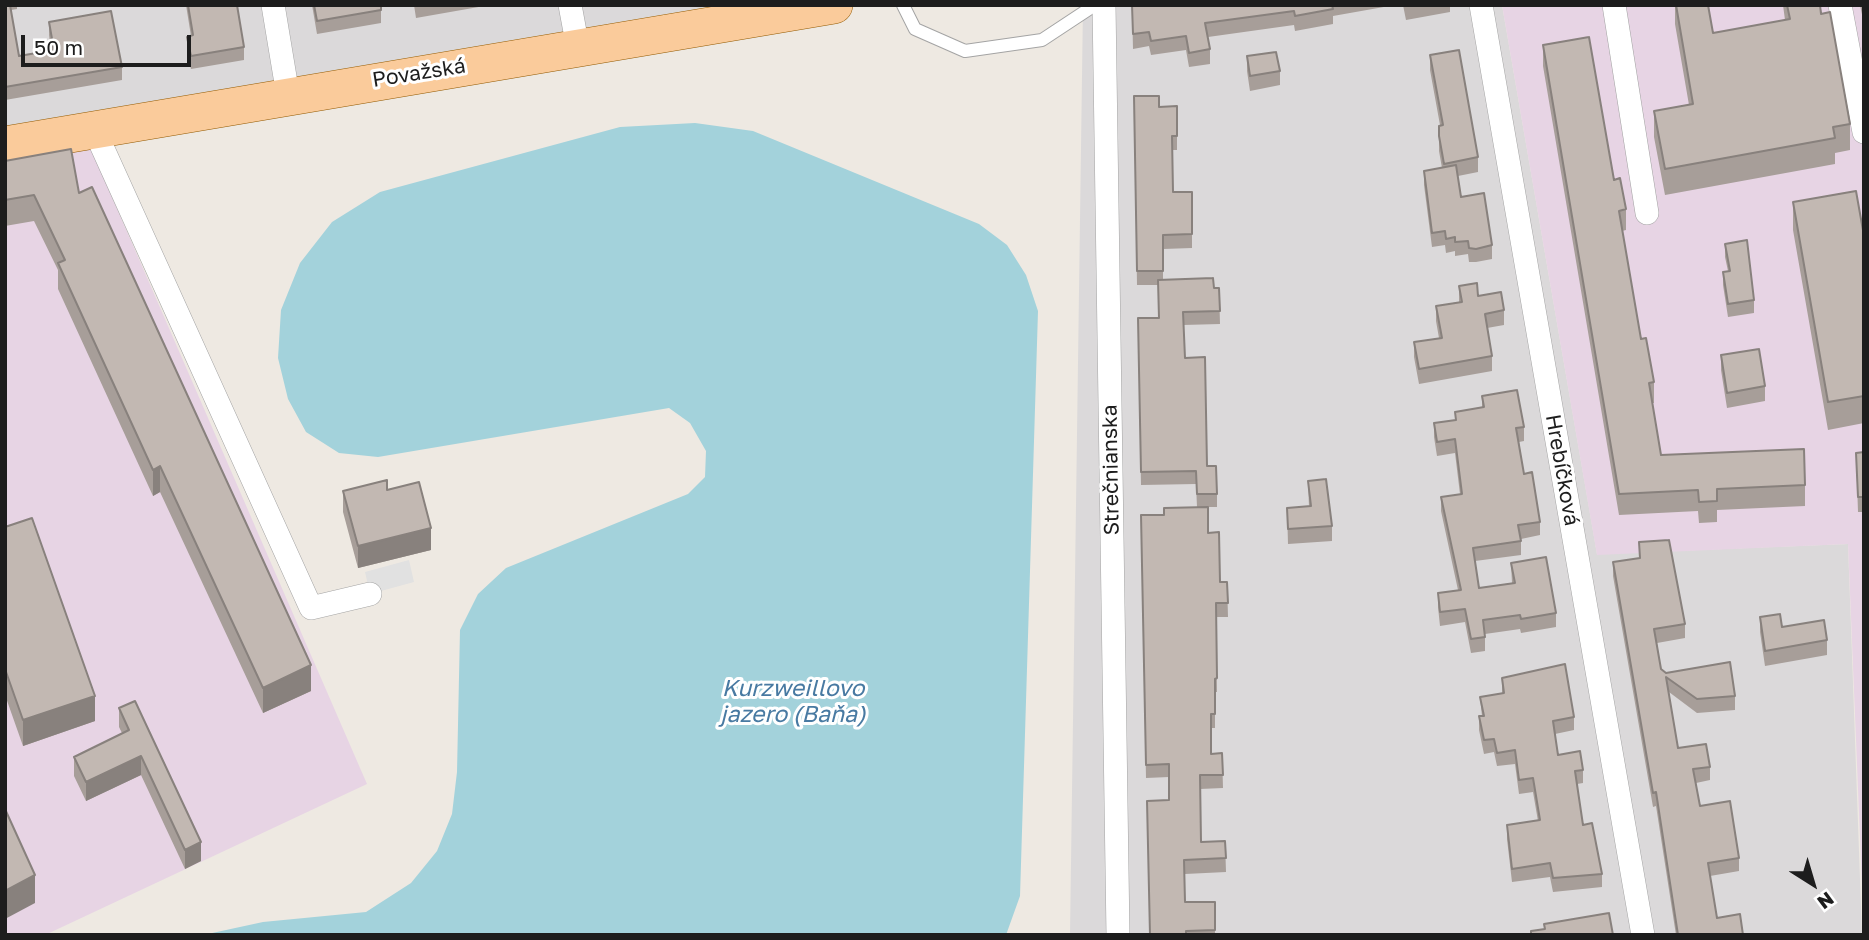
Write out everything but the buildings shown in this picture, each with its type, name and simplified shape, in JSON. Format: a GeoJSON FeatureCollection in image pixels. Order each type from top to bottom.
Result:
{"type":"FeatureCollection","features":[{"type":"Feature","properties":{"kind":"main road","name":"Považská"},"geometry":{"type":"LineString","coordinates":[[5,145],[288,95],[834,5]]}},
{"type":"Feature","properties":{"kind":"street"},"geometry":{"type":"LineString","coordinates":[[273,5],[288,95]]}},
{"type":"Feature","properties":{"kind":"street"},"geometry":{"type":"LineString","coordinates":[[570,5],[578,48]]}},
{"type":"Feature","properties":{"kind":"street","name":"Strečnianska"},"geometry":{"type":"LineString","coordinates":[[1104,5],[1118,935]]}},
{"type":"Feature","properties":{"kind":"street","name":"Hrebíčková"},"geometry":{"type":"LineString","coordinates":[[1481,5],[1643,935]]}},
{"type":"Feature","properties":{"kind":"street"},"geometry":{"type":"LineString","coordinates":[[1614,5],[1647,213]]}},
{"type":"Feature","properties":{"kind":"street"},"geometry":{"type":"LineString","coordinates":[[1840,5],[1864,132]]}},
{"type":"Feature","properties":{"kind":"street"},"geometry":{"type":"LineString","coordinates":[[94,129],[311,608],[370,594]]}},
{"type":"Feature","properties":{"kind":"lane"},"geometry":{"type":"LineString","coordinates":[[903,5],[915,29],[965,51],[1042,40],[1095,5]]}},
{"type":"Feature","properties":{"kind":"shaded area"},"geometry":{"type":"Polygon","coordinates":[[[5,5],[719,5],[5,126],[5,5]]]}},
{"type":"Feature","properties":{"kind":"shaded area"},"geometry":{"type":"Polygon","coordinates":[[[1083,5],[1502,5],[1597,554],[1848,544],[1862,935],[1070,935],[1083,5]]]}},
{"type":"Feature","properties":{"kind":"shaded area"},"geometry":{"type":"Polygon","coordinates":[[[1502,5],[1864,5],[1864,935],[1848,544],[1597,555],[1502,5]]]}},
{"type":"Feature","properties":{"kind":"shaded area"},"geometry":{"type":"Polygon","coordinates":[[[57,118],[89,144],[367,784],[45,935],[5,935],[5,126],[57,118]]]}},
{"type":"Feature","properties":{"kind":"shaded area"},"geometry":{"type":"Polygon","coordinates":[[[409,560],[414,582],[370,594],[365,572],[409,560]]]}},
{"type":"Feature","properties":{"kind":"water","name":"Kurzweillovo jazero (Baňa)"},"geometry":{"type":"Polygon","coordinates":[[[695,123],[753,131],[979,224],[1007,245],[1026,275],[1038,311],[1020,896],[1006,935],[203,935],[263,922],[366,912],[411,883],[437,851],[452,814],[457,772],[460,630],[478,594],[506,568],[688,494],[705,477],[706,451],[690,423],[669,408],[378,457],[339,453],[306,432],[288,399],[278,358],[281,310],[300,263],[332,222],[380,192],[620,127],[695,123]]]}}]}
